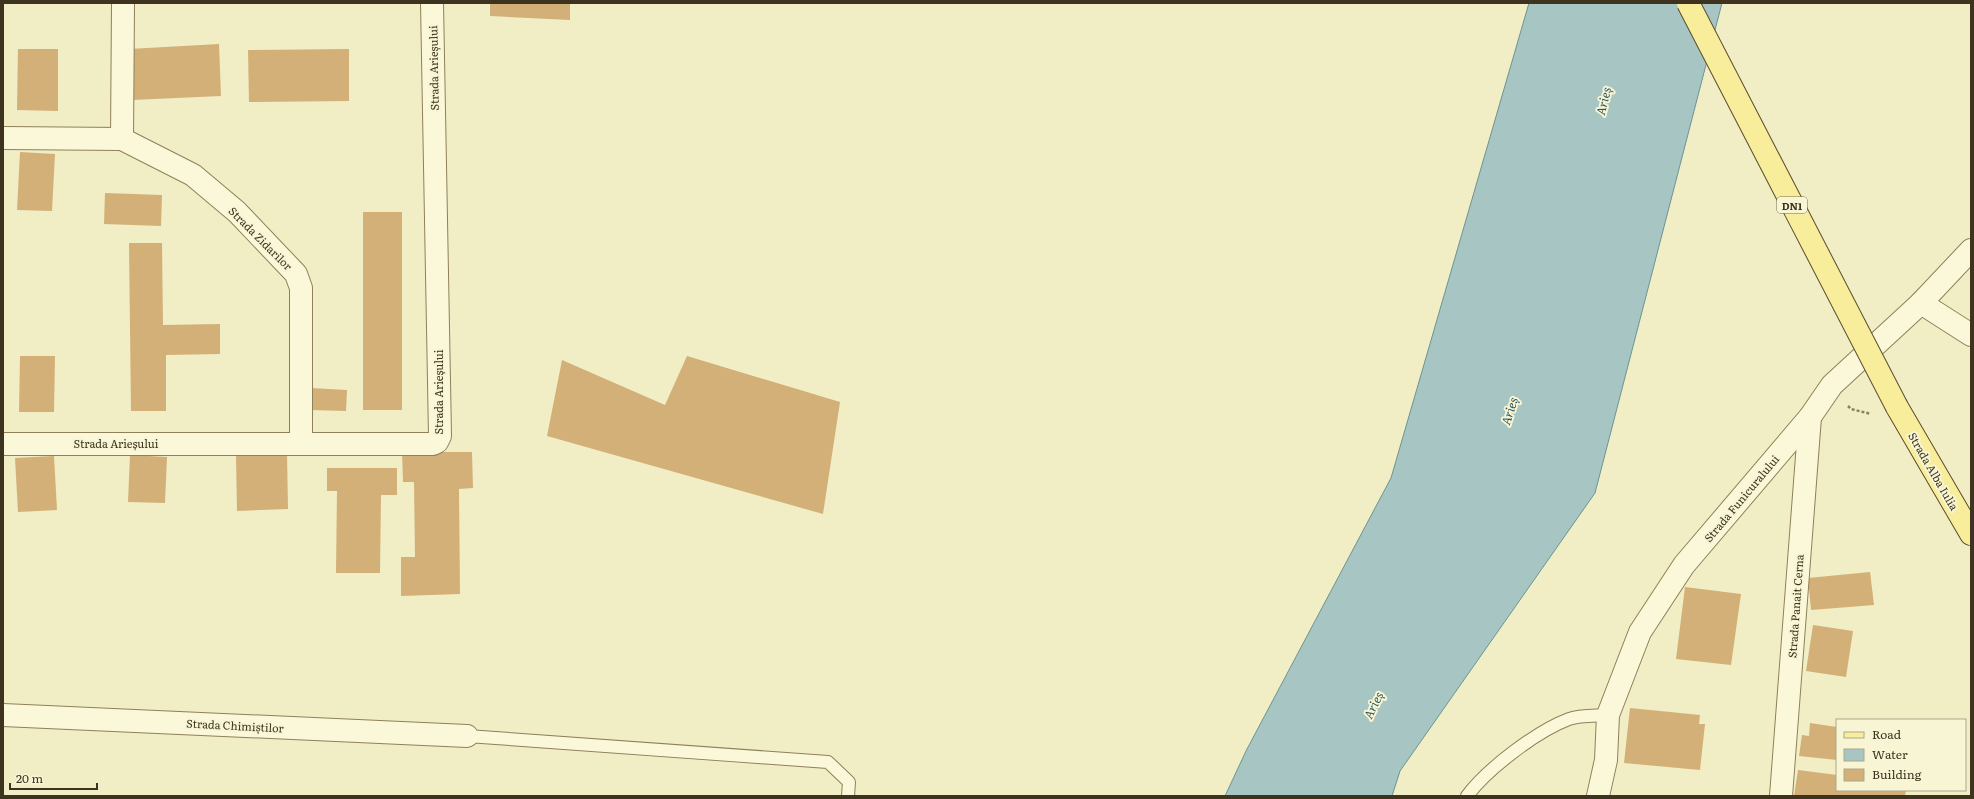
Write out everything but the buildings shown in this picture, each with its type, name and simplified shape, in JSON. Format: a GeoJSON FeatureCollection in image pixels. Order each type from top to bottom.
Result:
{"type":"FeatureCollection","features":[{"type":"Feature","properties":{"kind":"main road","name":"DN1"},"geometry":{"type":"LineString","coordinates":[[1688,3],[1902,415]]}},
{"type":"Feature","properties":{"kind":"main road","name":"Strada Alba Iulia"},"geometry":{"type":"LineString","coordinates":[[1902,415],[1971,534]]}},
{"type":"Feature","properties":{"kind":"street"},"geometry":{"type":"LineString","coordinates":[[122,140],[123,3]]}},
{"type":"Feature","properties":{"kind":"street","name":"Strada Arieșului"},"geometry":{"type":"LineString","coordinates":[[3,444],[433,444],[440,436],[432,3]]}},
{"type":"Feature","properties":{"kind":"street","name":"Strada Zidarilor"},"geometry":{"type":"LineString","coordinates":[[3,138],[122,140],[193,175],[237,212],[296,274],[301,288],[301,443]]}},
{"type":"Feature","properties":{"kind":"street","name":"Strada Funicuralului"},"geometry":{"type":"LineString","coordinates":[[1598,796],[1606,760],[1608,715],[1640,632],[1684,565],[1810,417],[1832,385],[1920,303],[1971,250]]}},
{"type":"Feature","properties":{"kind":"street"},"geometry":{"type":"LineString","coordinates":[[1920,303],[1971,335]]}},
{"type":"Feature","properties":{"kind":"street","name":"Strada Panait Cerna"},"geometry":{"type":"LineString","coordinates":[[1781,796],[1810,417]]}},
{"type":"Feature","properties":{"kind":"street","name":"Strada Chimiștilor"},"geometry":{"type":"LineString","coordinates":[[3,715],[467,736]]}},
{"type":"Feature","properties":{"kind":"lane"},"geometry":{"type":"LineString","coordinates":[[1468,796],[1478,782],[1536,735],[1570,718],[1608,715]]}},
{"type":"Feature","properties":{"kind":"lane"},"geometry":{"type":"LineString","coordinates":[[467,736],[828,762],[849,782],[848,796]]}},
{"type":"Feature","properties":{"kind":"path"},"geometry":{"type":"LineString","coordinates":[[1832,385],[1851,409],[1902,415]]}},
{"type":"Feature","properties":{"kind":"water","name":"Arieș"},"geometry":{"type":"Polygon","coordinates":[[[1529,3],[1722,3],[1595,493],[1400,771],[1392,796],[1225,796],[1247,749],[1391,478],[1529,3]]]}}]}
